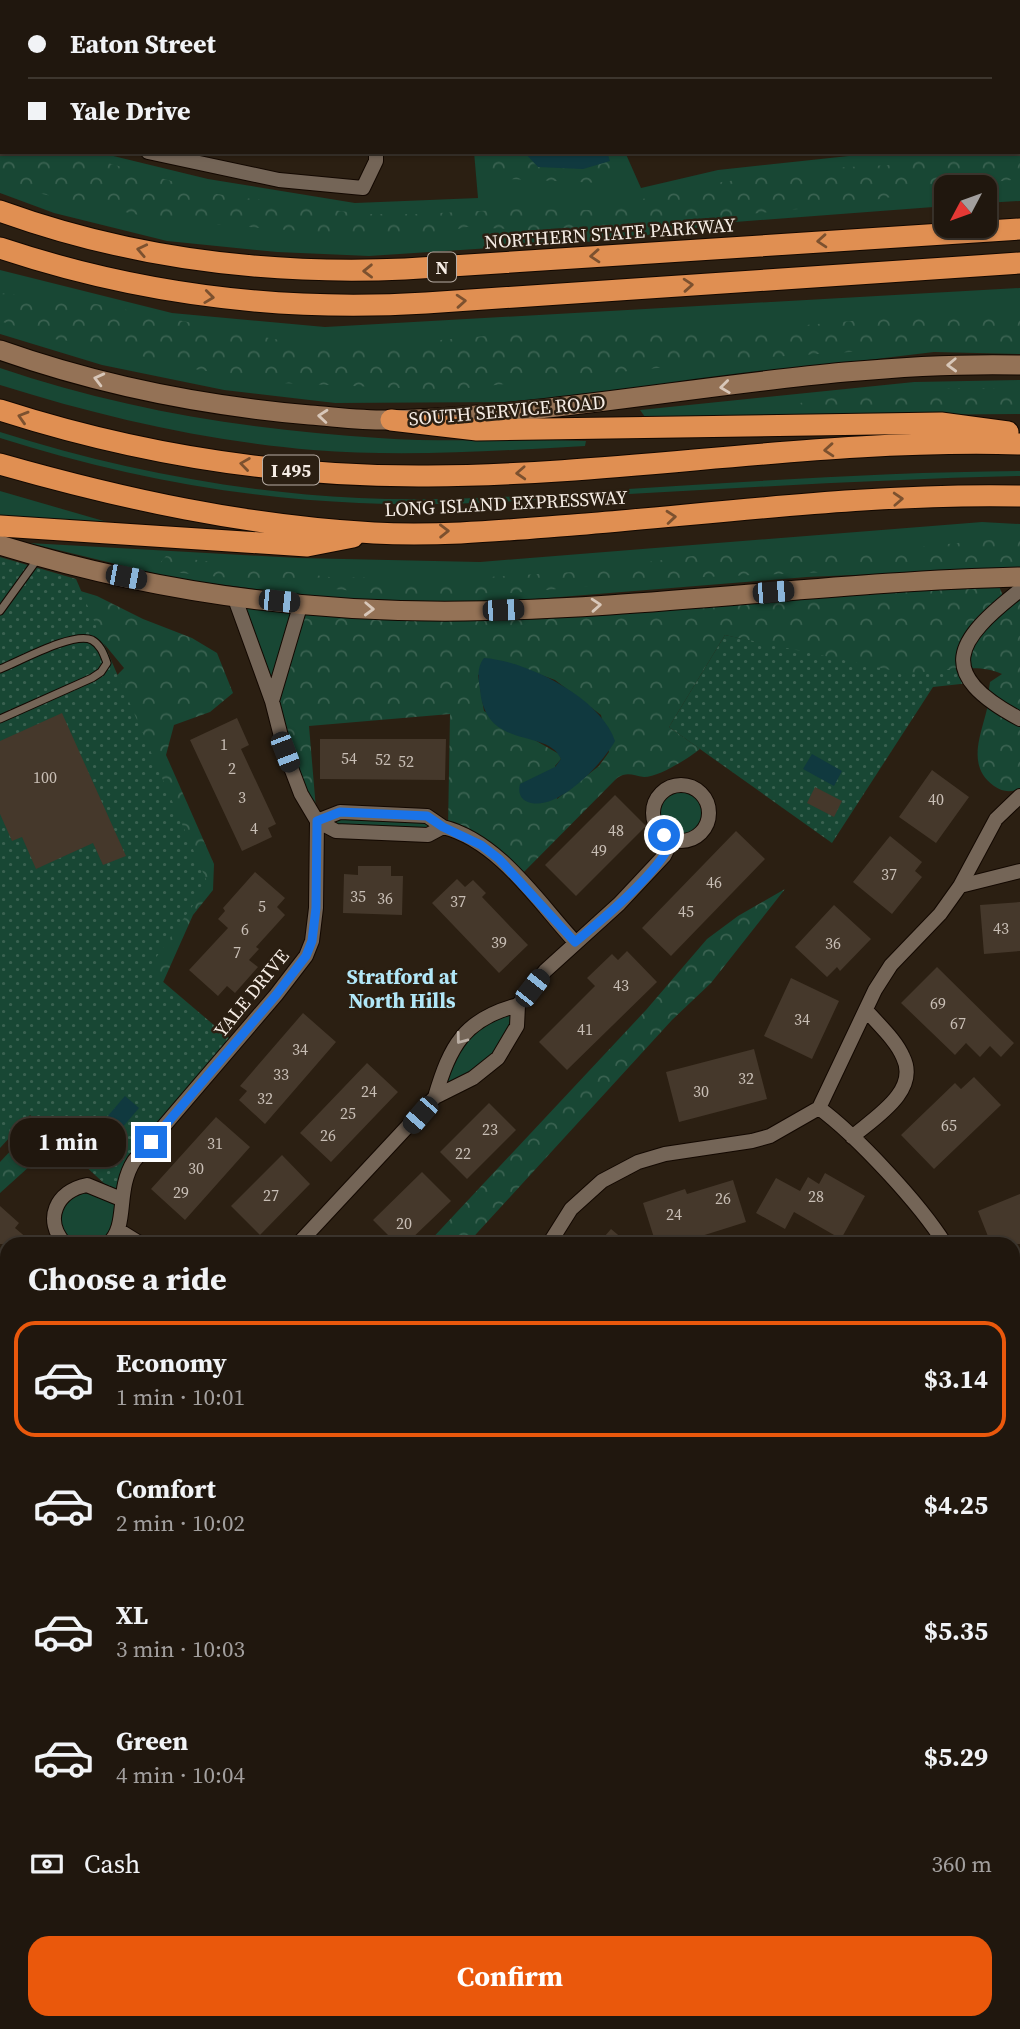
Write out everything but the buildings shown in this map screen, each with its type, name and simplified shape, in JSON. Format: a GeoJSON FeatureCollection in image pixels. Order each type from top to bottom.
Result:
{"type":"FeatureCollection","features":[{"type":"Feature","properties":{"kind":"highway","name":"NORTHERN STATE PARKWAY"},"geometry":{"type":"LineString","coordinates":[[0,211],[63,231],[146,252],[231,264],[317,271],[405,269],[1020,229]]}},
{"type":"Feature","properties":{"kind":"highway","name":"N"},"geometry":{"type":"LineString","coordinates":[[0,248],[83,272],[169,291],[253,302],[341,306],[998,264],[1020,265]]}},
{"type":"Feature","properties":{"kind":"highway","name":"LONG ISLAND EXPRESSWAY"},"geometry":{"type":"LineString","coordinates":[[0,410],[63,429],[173,453],[286,470],[371,475],[485,475],[881,446],[1020,443]]}},
{"type":"Feature","properties":{"kind":"highway"},"geometry":{"type":"LineString","coordinates":[[391,420],[477,430],[941,422],[1020,434]]}},
{"type":"Feature","properties":{"kind":"highway","name":"LONG ISLAND EXPRESSWAY"},"geometry":{"type":"LineString","coordinates":[[0,464],[154,504],[212,515],[376,533],[508,530],[896,499],[1020,496]]}},
{"type":"Feature","properties":{"kind":"highway"},"geometry":{"type":"LineString","coordinates":[[0,526],[307,547],[376,533]]}},
{"type":"Feature","properties":{"kind":"main road","name":"SOUTH SERVICE ROAD"},"geometry":{"type":"LineString","coordinates":[[0,350],[86,376],[196,400],[279,412],[391,420],[532,410],[896,367],[1020,365]]}},
{"type":"Feature","properties":{"kind":"main road"},"geometry":{"type":"LineString","coordinates":[[0,545],[126,577],[234,596],[409,611],[499,610],[892,582],[1020,578]]}},
{"type":"Feature","properties":{"kind":"street"},"geometry":{"type":"LineString","coordinates":[[157,154],[279,180],[363,188],[376,161],[376,154]]}},
{"type":"Feature","properties":{"kind":"street"},"geometry":{"type":"LineString","coordinates":[[1020,590],[982,621],[970,635],[964,659],[970,683],[979,695],[1020,719]]}},
{"type":"Feature","properties":{"kind":"street"},"geometry":{"type":"LineString","coordinates":[[234,596],[272,701],[285,752],[301,794],[317,821],[336,831],[428,835],[443,827],[481,845],[499,859],[575,942]]}},
{"type":"Feature","properties":{"kind":"street"},"geometry":{"type":"LineString","coordinates":[[272,701],[301,603]]}},
{"type":"Feature","properties":{"kind":"street"},"geometry":{"type":"LineString","coordinates":[[677,784],[687,785],[703,795],[708,804],[707,823],[696,837],[672,840],[657,828],[652,810],[661,792],[677,784]]}},
{"type":"Feature","properties":{"kind":"street"},"geometry":{"type":"LineString","coordinates":[[554,1237],[579,1202],[602,1181],[638,1161],[770,1136],[818,1108],[891,965],[930,927],[960,886],[996,819],[1020,796]]}},
{"type":"Feature","properties":{"kind":"street","name":"YALE DRIVE"},"geometry":{"type":"LineString","coordinates":[[120,1231],[122,1185],[134,1161],[306,956],[312,941],[316,908],[317,821]]}},
{"type":"Feature","properties":{"kind":"street"},"geometry":{"type":"LineString","coordinates":[[305,1237],[435,1097],[472,1078],[498,1059],[517,1026],[518,1005],[551,964],[619,904],[664,856],[672,840]]}},
{"type":"Feature","properties":{"kind":"street"},"geometry":{"type":"LineString","coordinates":[[960,886],[1020,871]]}},
{"type":"Feature","properties":{"kind":"street"},"geometry":{"type":"LineString","coordinates":[[435,1097],[446,1058],[468,1029],[499,1010],[518,1005]]}},
{"type":"Feature","properties":{"kind":"street"},"geometry":{"type":"LineString","coordinates":[[852,1137],[894,1101],[901,1093],[907,1077],[904,1057],[866,1010]]}},
{"type":"Feature","properties":{"kind":"street"},"geometry":{"type":"LineString","coordinates":[[818,1108],[852,1137],[918,1209],[939,1237]]}},
{"type":"Feature","properties":{"kind":"street"},"geometry":{"type":"LineString","coordinates":[[60,1237],[53,1220],[55,1209],[66,1192],[87,1185],[121,1199]]}},
{"type":"Feature","properties":{"kind":"street"},"geometry":{"type":"LineString","coordinates":[[114,1237],[120,1231],[130,1237]]}},
{"type":"Feature","properties":{"kind":"lane"},"geometry":{"type":"LineString","coordinates":[[0,611],[39,557]]}},
{"type":"Feature","properties":{"kind":"lane"},"geometry":{"type":"LineString","coordinates":[[0,669],[78,636],[93,641],[103,652],[107,663],[101,672],[92,678],[0,719]]}},
{"type":"Feature","properties":{"kind":"green space"},"geometry":{"type":"Polygon","coordinates":[[[0,154],[105,154],[208,179],[355,203],[478,198],[474,154],[626,154],[641,188],[718,170],[867,154],[1020,154],[1020,201],[998,202],[998,175],[934,175],[934,207],[735,222],[615,240],[369,256],[277,252],[167,241],[54,213],[0,193],[0,154]]]}},
{"type":"Feature","properties":{"kind":"green space"},"geometry":{"type":"Polygon","coordinates":[[[0,154],[76,154],[217,194],[362,214],[520,209],[591,210],[722,182],[827,168],[891,165],[932,154],[1020,154],[1020,179],[998,181],[998,175],[934,175],[934,189],[858,203],[569,232],[467,227],[411,239],[166,221],[15,188],[0,181],[0,154]]]}},
{"type":"Feature","properties":{"kind":"green space"},"geometry":{"type":"Polygon","coordinates":[[[483,154],[526,154],[538,167],[583,169],[609,161],[607,154],[621,154],[627,167],[614,179],[602,183],[507,179],[485,167],[483,154]]]}},
{"type":"Feature","properties":{"kind":"green space"},"geometry":{"type":"Polygon","coordinates":[[[0,270],[172,313],[325,327],[1020,288],[1020,354],[934,352],[522,402],[335,403],[224,390],[102,365],[0,334],[0,270]]]}},
{"type":"Feature","properties":{"kind":"green space"},"geometry":{"type":"Polygon","coordinates":[[[0,293],[81,301],[330,350],[583,327],[772,328],[886,318],[1020,313],[1020,349],[915,348],[752,358],[448,390],[281,383],[169,365],[114,347],[53,339],[0,321],[0,293]]]}},
{"type":"Feature","properties":{"kind":"green space"},"geometry":{"type":"Polygon","coordinates":[[[0,368],[93,396],[187,416],[283,430],[405,439],[586,441],[585,446],[415,453],[347,452],[273,446],[155,426],[38,397],[0,385],[0,368]]]}},
{"type":"Feature","properties":{"kind":"green space"},"geometry":{"type":"Polygon","coordinates":[[[1020,380],[1020,414],[645,417],[640,410],[914,382],[1020,380]]]}},
{"type":"Feature","properties":{"kind":"green space"},"geometry":{"type":"Polygon","coordinates":[[[882,390],[1020,390],[1020,409],[803,409],[800,403],[882,390]]]}},
{"type":"Feature","properties":{"kind":"green space"},"geometry":{"type":"Polygon","coordinates":[[[0,432],[88,457],[177,477],[268,490],[359,498],[494,497],[922,473],[1020,471],[1020,476],[494,502],[359,503],[268,496],[132,474],[0,438],[0,432]]]}},
{"type":"Feature","properties":{"kind":"green space"},"geometry":{"type":"Polygon","coordinates":[[[0,491],[121,526],[0,521],[0,491]]]}},
{"type":"Feature","properties":{"kind":"green space"},"geometry":{"type":"Polygon","coordinates":[[[982,522],[1020,524],[1020,568],[807,577],[488,603],[328,598],[178,579],[29,543],[298,558],[480,562],[982,522]]]}},
{"type":"Feature","properties":{"kind":"green space"},"geometry":{"type":"Polygon","coordinates":[[[1020,537],[1020,564],[682,578],[512,593],[392,595],[172,572],[160,563],[166,556],[329,577],[451,579],[574,572],[707,554],[823,556],[1020,537]]]}},
{"type":"Feature","properties":{"kind":"green space"},"geometry":{"type":"Polygon","coordinates":[[[0,557],[76,579],[208,884],[148,969],[235,1043],[134,1161],[121,1199],[30,1115],[0,1148],[0,557]]]}},
{"type":"Feature","properties":{"kind":"green space"},"geometry":{"type":"Polygon","coordinates":[[[54,583],[97,596],[143,619],[192,638],[217,653],[233,693],[210,712],[174,725],[166,755],[214,864],[213,890],[193,915],[152,1007],[31,1165],[0,1193],[0,1162],[65,1093],[96,697],[124,668],[54,583]]]}},
{"type":"Feature","properties":{"kind":"green space"},"geometry":{"type":"Polygon","coordinates":[[[999,586],[1005,601],[1020,590],[1020,788],[1007,791],[994,786],[985,778],[978,760],[990,682],[1002,674],[978,668],[918,675],[883,671],[725,635],[669,727],[700,749],[658,774],[644,777],[627,774],[617,778],[517,879],[448,829],[450,714],[309,726],[317,821],[272,701],[301,603],[351,608],[999,586]],[[511,664],[478,675],[484,711],[559,754],[561,759],[555,766],[557,799],[599,766],[609,752],[601,715],[555,680],[511,664]]]}},
{"type":"Feature","properties":{"kind":"green space"},"geometry":{"type":"Polygon","coordinates":[[[244,606],[292,614],[273,687],[244,606]]]}},
{"type":"Feature","properties":{"kind":"green space"},"geometry":{"type":"Polygon","coordinates":[[[725,635],[909,674],[964,667],[970,683],[933,687],[832,843],[669,727],[725,635]]]}},
{"type":"Feature","properties":{"kind":"green space"},"geometry":{"type":"Polygon","coordinates":[[[675,785],[687,785],[701,793],[709,807],[707,824],[701,833],[687,841],[675,841],[658,829],[653,819],[653,807],[665,790],[675,785]]]}},
{"type":"Feature","properties":{"kind":"green space"},"geometry":{"type":"Polygon","coordinates":[[[340,812],[427,816],[443,827],[428,835],[336,831],[317,821],[340,812]]]}},
{"type":"Feature","properties":{"kind":"green space"},"geometry":{"type":"Polygon","coordinates":[[[785,889],[711,983],[672,1020],[473,1237],[434,1237],[646,1010],[707,939],[738,916],[785,889]]]}},
{"type":"Feature","properties":{"kind":"green space"},"geometry":{"type":"Polygon","coordinates":[[[518,1005],[498,1058],[435,1097],[468,1029],[518,1005]]]}},
{"type":"Feature","properties":{"kind":"green space"},"geometry":{"type":"Polygon","coordinates":[[[76,1187],[120,1199],[110,1237],[63,1237],[55,1209],[76,1187]]]}},
{"type":"Feature","properties":{"kind":"water"},"geometry":{"type":"Polygon","coordinates":[[[526,154],[608,154],[610,161],[583,169],[538,167],[526,154]]]}},
{"type":"Feature","properties":{"kind":"water"},"geometry":{"type":"Polygon","coordinates":[[[484,658],[521,666],[560,684],[595,710],[615,741],[590,773],[552,800],[528,802],[521,797],[520,784],[555,767],[561,759],[554,749],[543,743],[517,736],[493,722],[484,709],[479,685],[479,669],[484,658]]]}},
{"type":"Feature","properties":{"kind":"water"},"geometry":{"type":"Polygon","coordinates":[[[812,754],[842,771],[834,786],[803,769],[812,754]]]}},
{"type":"Feature","properties":{"kind":"water"},"geometry":{"type":"Polygon","coordinates":[[[125,1096],[139,1108],[115,1136],[101,1124],[125,1096]]]}},
{"type":"Feature","properties":{"kind":"district","name":"Stratford at North Hills"},"geometry":{"type":"Point","coordinates":[402,988]}},
{"type":"Feature","properties":{"kind":"route"},"geometry":{"type":"LineString","coordinates":[[151,1142],[306,956],[312,941],[316,908],[317,821],[340,812],[427,816],[443,827],[455,830],[481,845],[499,859],[575,942],[619,904],[664,856],[672,840],[664,835]]}}]}
